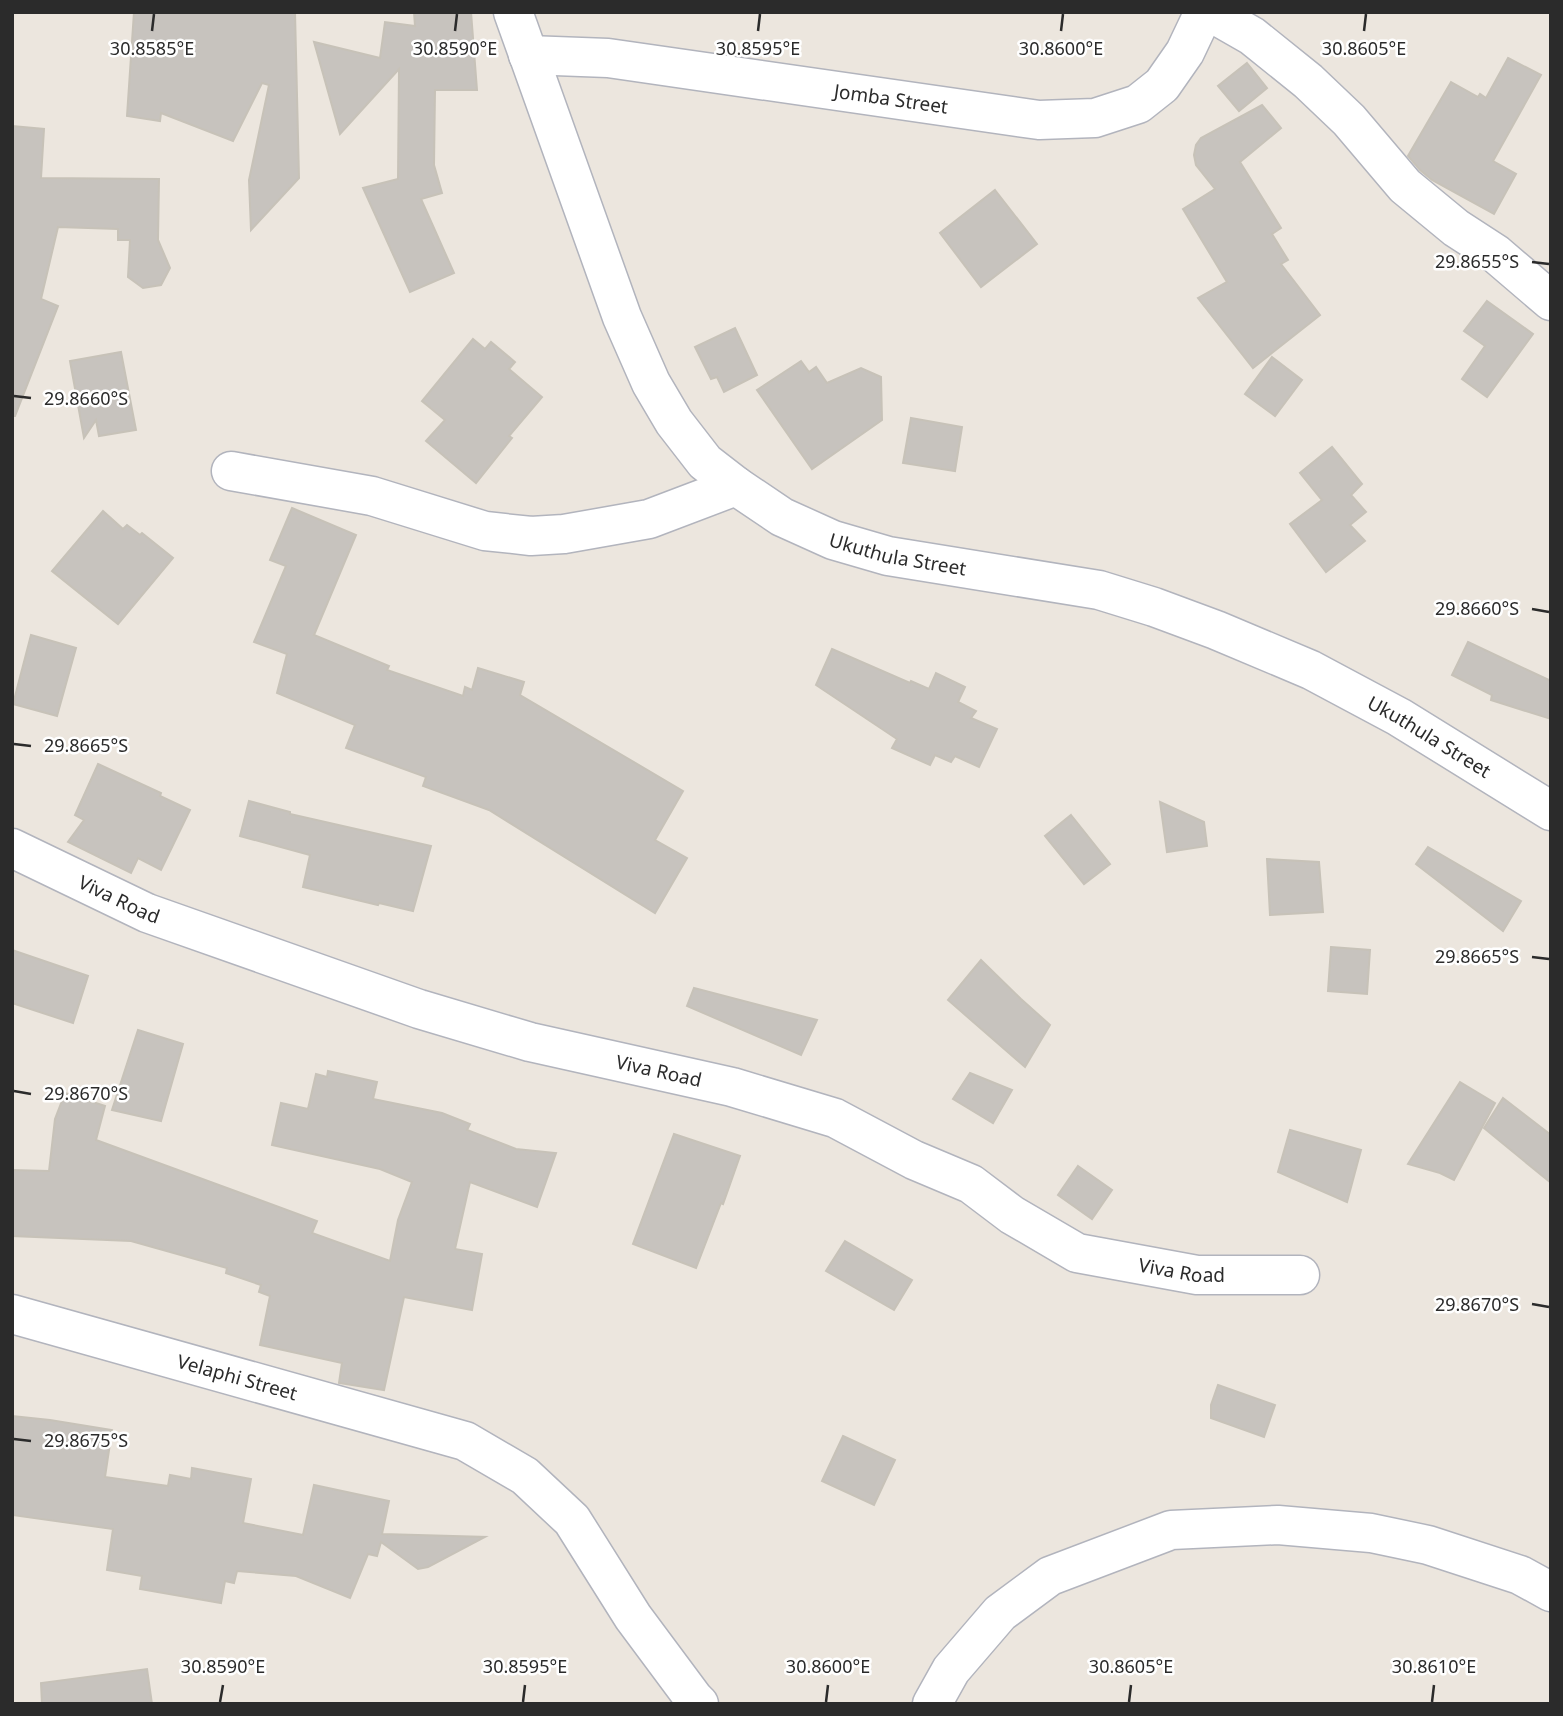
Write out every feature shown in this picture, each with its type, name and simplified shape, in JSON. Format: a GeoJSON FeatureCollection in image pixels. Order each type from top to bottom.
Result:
{"type":"FeatureCollection","features":[{"type":"Feature","properties":{"kind":"street","name":"Ukuthula Street"},"geometry":{"type":"LineString","coordinates":[[513,12],[622,317],[651,383],[674,422],[705,462],[736,486],[782,517],[834,540],[888,556],[1099,590],[1216,630],[1311,670],[1399,717],[1551,811]]}},
{"type":"Feature","properties":{"kind":"street","name":"Jomba Street"},"geometry":{"type":"LineString","coordinates":[[528,55],[608,58],[1038,120],[1095,118],[1138,104],[1162,85],[1185,52],[1204,12]]}},
{"type":"Feature","properties":{"kind":"street"},"geometry":{"type":"LineString","coordinates":[[1210,12],[1252,36],[1308,81],[1349,120],[1405,186],[1456,228],[1496,254],[1551,301]]}},
{"type":"Feature","properties":{"kind":"street"},"geometry":{"type":"LineString","coordinates":[[231,471],[372,496],[485,531],[531,536],[564,534],[649,519],[736,486]]}},
{"type":"Feature","properties":{"kind":"street","name":"Viva Road"},"geometry":{"type":"LineString","coordinates":[[12,848],[147,913],[419,1009],[530,1042],[732,1087],[835,1118],[914,1160],[971,1184],[1012,1215],[1077,1253],[1197,1275],[1300,1275]]}},
{"type":"Feature","properties":{"kind":"street","name":"Velaphi Street"},"geometry":{"type":"LineString","coordinates":[[12,1314],[465,1441],[525,1476],[572,1520],[633,1617],[699,1704]]}},
{"type":"Feature","properties":{"kind":"street"},"geometry":{"type":"LineString","coordinates":[[932,1704],[951,1670],[1000,1613],[1050,1576],[1171,1530],[1278,1525],[1371,1533],[1428,1545],[1520,1575],[1551,1592]]}},
{"type":"Feature","properties":{"kind":"building"},"geometry":{"type":"Polygon","coordinates":[[[134,12],[295,12],[299,178],[251,230],[249,180],[269,85],[262,83],[233,141],[161,113],[160,121],[127,116],[134,12]]]}},
{"type":"Feature","properties":{"kind":"building"},"geometry":{"type":"Polygon","coordinates":[[[414,12],[471,12],[477,90],[435,90],[434,165],[442,193],[421,199],[454,273],[410,292],[363,188],[398,179],[399,69],[340,134],[314,42],[380,58],[385,22],[415,26],[414,12]]]}},
{"type":"Feature","properties":{"kind":"building"},"geometry":{"type":"Polygon","coordinates":[[[1508,58],[1541,75],[1493,161],[1516,174],[1494,214],[1432,180],[1408,156],[1451,82],[1478,97],[1480,94],[1486,98],[1508,58]]]}},
{"type":"Feature","properties":{"kind":"building"},"geometry":{"type":"Polygon","coordinates":[[[1247,63],[1267,88],[1239,111],[1218,86],[1247,63]]]}},
{"type":"Feature","properties":{"kind":"building"},"geometry":{"type":"Polygon","coordinates":[[[1262,105],[1281,128],[1240,162],[1281,228],[1272,234],[1288,260],[1281,264],[1320,315],[1253,368],[1198,298],[1227,282],[1183,209],[1215,189],[1196,165],[1194,155],[1201,138],[1262,105]]]}},
{"type":"Feature","properties":{"kind":"building"},"geometry":{"type":"Polygon","coordinates":[[[12,126],[44,129],[41,178],[159,179],[158,240],[170,268],[161,285],[143,288],[128,277],[130,240],[118,240],[118,229],[58,227],[41,299],[58,306],[15,416],[12,416],[12,126]]]}},
{"type":"Feature","properties":{"kind":"building"},"geometry":{"type":"Polygon","coordinates":[[[995,190],[1037,244],[981,287],[940,233],[995,190]]]}},
{"type":"Feature","properties":{"kind":"building"},"geometry":{"type":"Polygon","coordinates":[[[1487,301],[1533,334],[1487,397],[1462,379],[1485,346],[1464,331],[1487,301]]]}},
{"type":"Feature","properties":{"kind":"building"},"geometry":{"type":"Polygon","coordinates":[[[735,328],[757,375],[724,392],[717,377],[711,379],[695,347],[735,328]]]}},
{"type":"Feature","properties":{"kind":"building"},"geometry":{"type":"Polygon","coordinates":[[[473,339],[485,349],[491,342],[515,362],[509,369],[542,397],[509,436],[512,438],[476,483],[426,441],[445,420],[422,401],[473,339]]]}},
{"type":"Feature","properties":{"kind":"building"},"geometry":{"type":"Polygon","coordinates":[[[121,352],[136,430],[99,436],[96,420],[84,438],[70,361],[121,352]]]}},
{"type":"Feature","properties":{"kind":"building"},"geometry":{"type":"Polygon","coordinates":[[[1272,357],[1302,380],[1275,416],[1245,394],[1272,357]]]}},
{"type":"Feature","properties":{"kind":"building"},"geometry":{"type":"Polygon","coordinates":[[[801,361],[809,372],[816,367],[827,383],[861,368],[881,377],[882,420],[812,469],[757,390],[801,361]]]}},
{"type":"Feature","properties":{"kind":"building"},"geometry":{"type":"Polygon","coordinates":[[[911,418],[962,427],[955,471],[903,463],[911,418]]]}},
{"type":"Feature","properties":{"kind":"building"},"geometry":{"type":"Polygon","coordinates":[[[1332,447],[1362,484],[1351,495],[1366,512],[1350,525],[1365,541],[1326,572],[1290,524],[1322,500],[1300,473],[1332,447]]]}},
{"type":"Feature","properties":{"kind":"building"},"geometry":{"type":"Polygon","coordinates":[[[292,508],[356,535],[314,635],[389,666],[387,670],[463,696],[465,687],[472,690],[478,668],[524,682],[520,695],[683,791],[655,840],[687,858],[655,913],[489,810],[423,786],[426,777],[346,748],[355,725],[277,693],[287,654],[254,642],[286,566],[270,560],[292,508]]]}},
{"type":"Feature","properties":{"kind":"building"},"geometry":{"type":"Polygon","coordinates":[[[103,511],[123,529],[127,525],[140,535],[142,533],[173,558],[118,624],[52,571],[103,511]]]}},
{"type":"Feature","properties":{"kind":"building"},"geometry":{"type":"Polygon","coordinates":[[[31,635],[76,648],[57,716],[13,704],[31,635]]]}},
{"type":"Feature","properties":{"kind":"building"},"geometry":{"type":"Polygon","coordinates":[[[1468,642],[1551,681],[1551,719],[1491,700],[1492,695],[1452,675],[1468,642]]]}},
{"type":"Feature","properties":{"kind":"building"},"geometry":{"type":"Polygon","coordinates":[[[832,649],[929,689],[936,673],[965,687],[958,702],[976,711],[971,718],[997,729],[979,767],[955,756],[951,762],[935,755],[930,765],[892,748],[897,739],[816,685],[832,649]]]}},
{"type":"Feature","properties":{"kind":"building"},"geometry":{"type":"Polygon","coordinates":[[[98,764],[161,793],[160,796],[190,810],[161,870],[138,858],[131,873],[68,842],[84,820],[75,815],[98,764]]]}},
{"type":"Feature","properties":{"kind":"building"},"geometry":{"type":"Polygon","coordinates":[[[249,801],[290,814],[431,846],[413,911],[303,887],[310,855],[240,836],[249,801]]]}},
{"type":"Feature","properties":{"kind":"building"},"geometry":{"type":"Polygon","coordinates":[[[1160,802],[1204,822],[1207,846],[1167,852],[1160,802]]]}},
{"type":"Feature","properties":{"kind":"building"},"geometry":{"type":"Polygon","coordinates":[[[1071,815],[1110,864],[1084,884],[1045,836],[1071,815]]]}},
{"type":"Feature","properties":{"kind":"building"},"geometry":{"type":"Polygon","coordinates":[[[1428,847],[1521,901],[1503,931],[1416,864],[1428,847]]]}},
{"type":"Feature","properties":{"kind":"building"},"geometry":{"type":"Polygon","coordinates":[[[1267,859],[1319,862],[1323,912],[1270,915],[1267,859]]]}},
{"type":"Feature","properties":{"kind":"building"},"geometry":{"type":"Polygon","coordinates":[[[1331,947],[1370,950],[1367,994],[1328,991],[1331,947]]]}},
{"type":"Feature","properties":{"kind":"building"},"geometry":{"type":"Polygon","coordinates":[[[12,950],[88,976],[73,1023],[12,1003],[12,950]]]}},
{"type":"Feature","properties":{"kind":"building"},"geometry":{"type":"Polygon","coordinates":[[[981,960],[1050,1025],[1025,1067],[948,1000],[981,960]]]}},
{"type":"Feature","properties":{"kind":"building"},"geometry":{"type":"Polygon","coordinates":[[[694,988],[817,1020],[801,1055],[687,1006],[694,988]]]}},
{"type":"Feature","properties":{"kind":"building"},"geometry":{"type":"Polygon","coordinates":[[[138,1030],[183,1044],[161,1121],[112,1110],[138,1030]]]}},
{"type":"Feature","properties":{"kind":"building"},"geometry":{"type":"Polygon","coordinates":[[[328,1071],[377,1082],[373,1099],[442,1113],[470,1124],[467,1130],[516,1149],[556,1153],[537,1207],[470,1182],[455,1249],[482,1254],[472,1310],[404,1297],[384,1390],[339,1383],[342,1363],[260,1345],[270,1296],[259,1292],[261,1285],[226,1273],[227,1268],[131,1241],[12,1236],[12,1170],[49,1171],[55,1119],[65,1093],[105,1106],[96,1140],[317,1221],[312,1233],[390,1261],[398,1220],[412,1182],[380,1169],[272,1145],[281,1103],[308,1109],[316,1074],[327,1077],[328,1071]]]}},
{"type":"Feature","properties":{"kind":"building"},"geometry":{"type":"Polygon","coordinates":[[[970,1073],[1012,1090],[993,1123],[953,1099],[970,1073]]]}},
{"type":"Feature","properties":{"kind":"building"},"geometry":{"type":"Polygon","coordinates":[[[1460,1082],[1495,1103],[1454,1180],[1408,1164],[1460,1082]]]}},
{"type":"Feature","properties":{"kind":"building"},"geometry":{"type":"Polygon","coordinates":[[[1503,1098],[1551,1135],[1551,1183],[1484,1128],[1503,1098]]]}},
{"type":"Feature","properties":{"kind":"building"},"geometry":{"type":"Polygon","coordinates":[[[1290,1130],[1361,1150],[1347,1202],[1278,1172],[1290,1130]]]}},
{"type":"Feature","properties":{"kind":"building"},"geometry":{"type":"Polygon","coordinates":[[[674,1134],[740,1156],[696,1268],[633,1244],[674,1134]]]}},
{"type":"Feature","properties":{"kind":"building"},"geometry":{"type":"Polygon","coordinates":[[[1078,1166],[1112,1190],[1092,1219],[1058,1195],[1078,1166]]]}},
{"type":"Feature","properties":{"kind":"building"},"geometry":{"type":"Polygon","coordinates":[[[845,1241],[912,1280],[894,1310],[826,1271],[845,1241]]]}},
{"type":"Feature","properties":{"kind":"building"},"geometry":{"type":"Polygon","coordinates":[[[1218,1385],[1275,1405],[1264,1437],[1211,1418],[1211,1405],[1218,1385]]]}},
{"type":"Feature","properties":{"kind":"building"},"geometry":{"type":"Polygon","coordinates":[[[12,1416],[112,1430],[105,1477],[168,1486],[170,1475],[191,1479],[192,1468],[251,1479],[243,1523],[303,1535],[314,1485],[389,1501],[382,1534],[485,1537],[428,1567],[418,1569],[381,1542],[377,1556],[368,1554],[350,1598],[296,1576],[237,1571],[234,1583],[225,1581],[221,1603],[140,1589],[142,1576],[107,1570],[113,1529],[12,1515],[12,1416]]]}},
{"type":"Feature","properties":{"kind":"building"},"geometry":{"type":"Polygon","coordinates":[[[843,1436],[895,1460],[874,1505],[822,1481],[843,1436]]]}},
{"type":"Feature","properties":{"kind":"building"},"geometry":{"type":"Polygon","coordinates":[[[147,1669],[152,1704],[42,1704],[41,1683],[147,1669]]]}}]}
